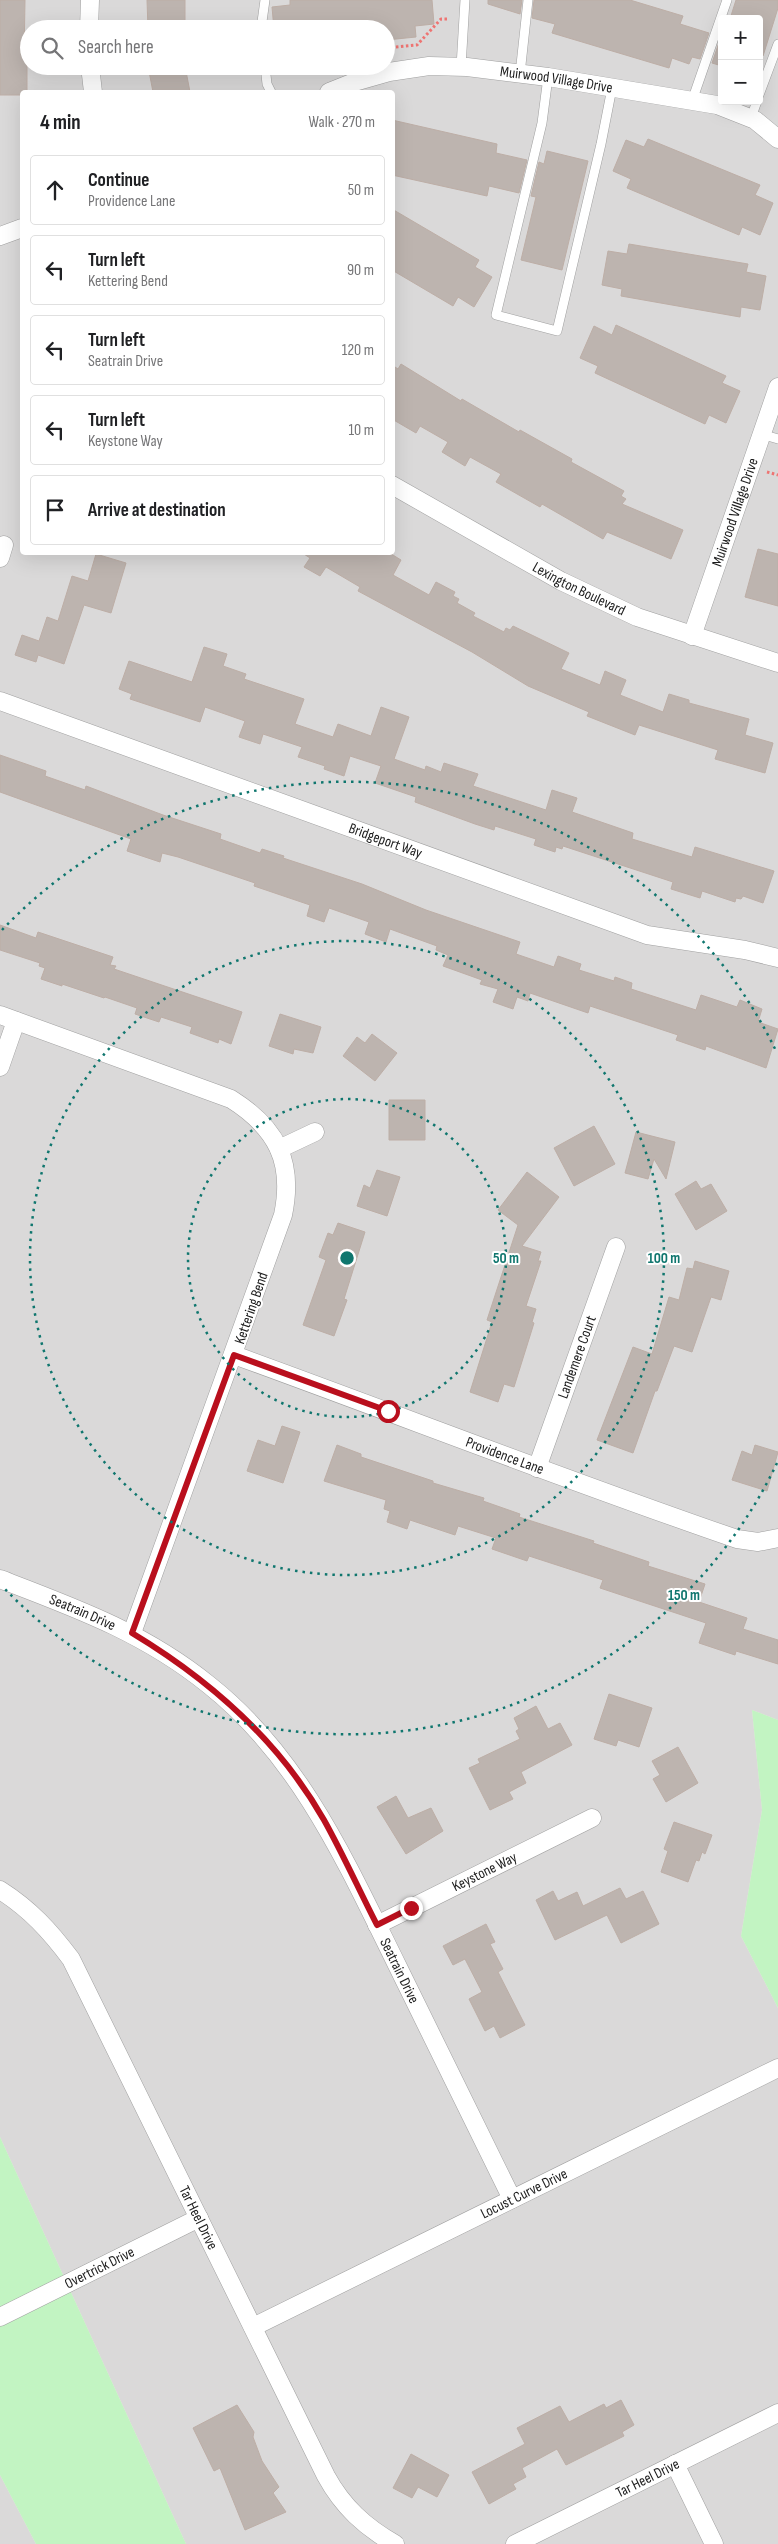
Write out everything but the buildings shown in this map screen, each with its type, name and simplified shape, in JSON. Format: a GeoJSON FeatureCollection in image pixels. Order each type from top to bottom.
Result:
{"type":"FeatureCollection","features":[{"type":"Feature","properties":{"kind":"street"},"geometry":{"type":"LineString","coordinates":[[89,20],[90,0]]}},
{"type":"Feature","properties":{"kind":"street","name":"Muirwood Village Drive"},"geometry":{"type":"LineString","coordinates":[[395,71],[429,66],[462,67],[548,77],[754,110],[778,139]]}},
{"type":"Feature","properties":{"kind":"street"},"geometry":{"type":"LineString","coordinates":[[91,75],[93,90]]}},
{"type":"Feature","properties":{"kind":"street","name":"Muirwood Village Drive"},"geometry":{"type":"LineString","coordinates":[[349,88],[382,75]]}},
{"type":"Feature","properties":{"kind":"street"},"geometry":{"type":"LineString","coordinates":[[0,236],[20,229]]}},
{"type":"Feature","properties":{"kind":"street","name":"Muirwood Village Drive"},"geometry":{"type":"LineString","coordinates":[[692,636],[778,387]]}},
{"type":"Feature","properties":{"kind":"street","name":"Lexington Boulevard"},"geometry":{"type":"LineString","coordinates":[[395,487],[561,581],[637,618],[778,663]]}},
{"type":"Feature","properties":{"kind":"street","name":"Bridgeport Way"},"geometry":{"type":"LineString","coordinates":[[0,701],[647,935],[745,950],[778,958]]}},
{"type":"Feature","properties":{"kind":"street"},"geometry":{"type":"LineString","coordinates":[[0,1066],[8,1018]]}},
{"type":"Feature","properties":{"kind":"street","name":"Kettering Bend"},"geometry":{"type":"LineString","coordinates":[[8,1018],[231,1099],[253,1112],[267,1128],[279,1149],[286,1172],[287,1199],[283,1215],[132,1633]]}},
{"type":"Feature","properties":{"kind":"street"},"geometry":{"type":"LineString","coordinates":[[279,1149],[315,1132]]}},
{"type":"Feature","properties":{"kind":"street","name":"Landemere Court"},"geometry":{"type":"LineString","coordinates":[[536,1468],[616,1247]]}},
{"type":"Feature","properties":{"kind":"street","name":"Providence Lane"},"geometry":{"type":"LineString","coordinates":[[234,1355],[388,1411],[536,1468],[737,1539],[758,1542],[778,1538]]}},
{"type":"Feature","properties":{"kind":"street","name":"Seatrain Drive"},"geometry":{"type":"LineString","coordinates":[[0,1579],[86,1611],[132,1633],[173,1658],[211,1686],[277,1752],[323,1819],[512,2199]]}},
{"type":"Feature","properties":{"kind":"street","name":"Keystone Way"},"geometry":{"type":"LineString","coordinates":[[377,1925],[592,1818]]}},
{"type":"Feature","properties":{"kind":"street","name":"Tar Heel Drive"},"geometry":{"type":"LineString","coordinates":[[0,1890],[26,1907],[51,1931],[71,1959],[334,2490],[351,2513],[373,2532],[395,2544]]}},
{"type":"Feature","properties":{"kind":"street","name":"Locust Curve Drive"},"geometry":{"type":"LineString","coordinates":[[253,2327],[778,2068]]}},
{"type":"Feature","properties":{"kind":"street","name":"Overtrick Drive"},"geometry":{"type":"LineString","coordinates":[[0,2317],[200,2218]]}},
{"type":"Feature","properties":{"kind":"street","name":"Tar Heel Drive"},"geometry":{"type":"LineString","coordinates":[[515,2544],[778,2413]]}},
{"type":"Feature","properties":{"kind":"street"},"geometry":{"type":"LineString","coordinates":[[675,2464],[714,2544]]}},
{"type":"Feature","properties":{"kind":"lane"},"geometry":{"type":"LineString","coordinates":[[262,20],[264,0]]}},
{"type":"Feature","properties":{"kind":"lane"},"geometry":{"type":"LineString","coordinates":[[462,67],[465,0]]}},
{"type":"Feature","properties":{"kind":"lane"},"geometry":{"type":"LineString","coordinates":[[520,74],[528,0]]}},
{"type":"Feature","properties":{"kind":"lane"},"geometry":{"type":"LineString","coordinates":[[692,101],[727,0]]}},
{"type":"Feature","properties":{"kind":"lane"},"geometry":{"type":"LineString","coordinates":[[763,84],[778,44]]}},
{"type":"Feature","properties":{"kind":"lane"},"geometry":{"type":"LineString","coordinates":[[266,75],[270,90]]}},
{"type":"Feature","properties":{"kind":"lane"},"geometry":{"type":"LineString","coordinates":[[548,77],[542,123],[496,315],[557,331],[602,144],[612,88]]}},
{"type":"Feature","properties":{"kind":"lane"},"geometry":{"type":"LineString","coordinates":[[761,434],[778,439]]}},
{"type":"Feature","properties":{"kind":"path"},"geometry":{"type":"LineString","coordinates":[[395,47],[417,44],[441,19],[464,20]]}},
{"type":"Feature","properties":{"kind":"shaded area"},"geometry":{"type":"Polygon","coordinates":[[[0,0],[778,0],[778,1720],[752,1710],[762,1810],[741,1936],[778,2008],[778,2544],[186,2544],[0,2137],[0,0]]]}},
{"type":"Feature","properties":{"kind":"shaded area"},"geometry":{"type":"Polygon","coordinates":[[[0,2475],[36,2544],[0,2544],[0,2475]]]}},
{"type":"Feature","properties":{"kind":"green space"},"geometry":{"type":"Polygon","coordinates":[[[752,1710],[778,1720],[778,2008],[741,1936],[762,1810],[752,1710]]]}},
{"type":"Feature","properties":{"kind":"green space"},"geometry":{"type":"Polygon","coordinates":[[[0,2137],[186,2544],[36,2544],[0,2475],[0,2137]]]}},
{"type":"Feature","properties":{"kind":"route"},"geometry":{"type":"LineString","coordinates":[[388,1411],[234,1355],[132,1633],[173,1658],[211,1686],[277,1752],[323,1819],[377,1925],[411,1908]]}}]}
